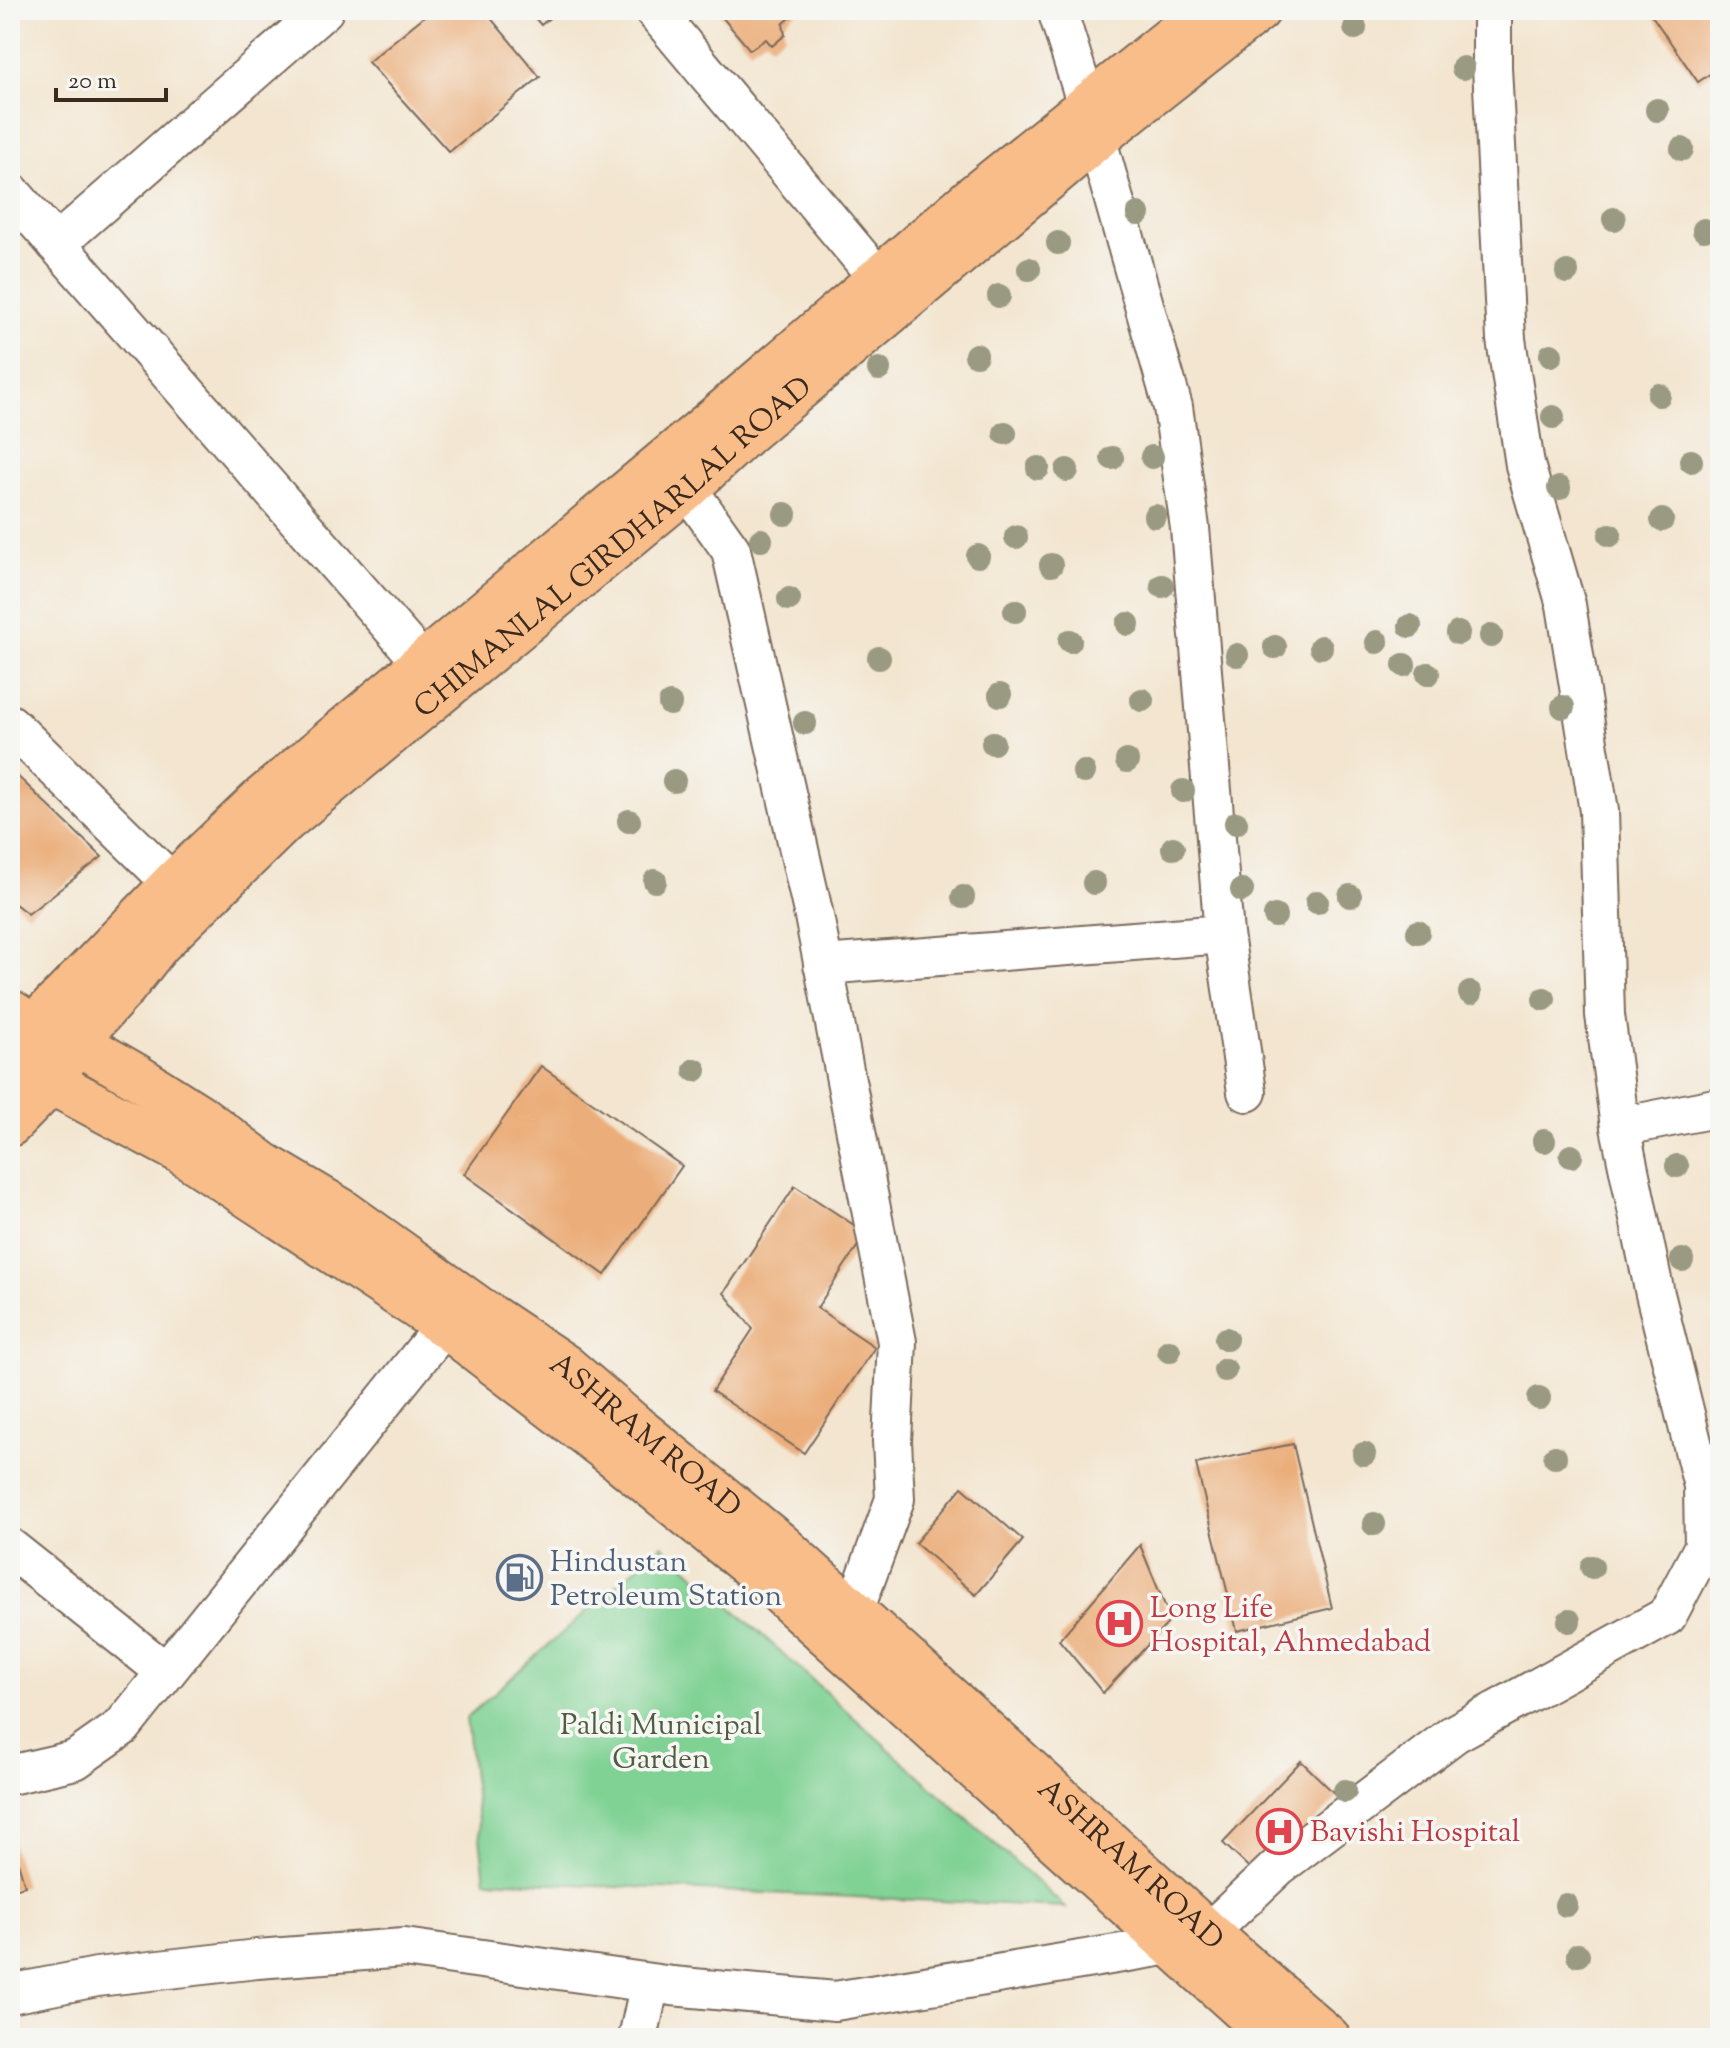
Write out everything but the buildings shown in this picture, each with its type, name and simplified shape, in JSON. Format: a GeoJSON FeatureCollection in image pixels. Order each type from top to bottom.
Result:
{"type":"FeatureCollection","features":[{"type":"Feature","properties":{"kind":"main road","name":"CHIMANLAL GIRDHARLAL ROAD"},"geometry":{"type":"LineString","coordinates":[[10,1124],[51,1082],[75,1041],[158,944],[284,821],[687,488],[1092,122],[1207,10]]}},
{"type":"Feature","properties":{"kind":"main road","name":"CHIMANLAL GIRDHARLAL ROAD"},"geometry":{"type":"LineString","coordinates":[[15,1044],[263,798],[879,279],[1092,122],[1258,10]]}},
{"type":"Feature","properties":{"kind":"main road","name":"ASHRAM ROAD"},"geometry":{"type":"LineString","coordinates":[[15,1044],[75,1041],[134,1075],[197,1115],[264,1165],[340,1210],[564,1366],[779,1544],[854,1611],[1189,1939],[1275,2038]]}},
{"type":"Feature","properties":{"kind":"main road","name":"ASHRAM ROAD"},"geometry":{"type":"LineString","coordinates":[[15,1044],[51,1082],[179,1150],[445,1325],[614,1455],[757,1571],[1189,1939],[1328,2038]]}},
{"type":"Feature","properties":{"kind":"street"},"geometry":{"type":"LineString","coordinates":[[56,244],[324,10]]}},
{"type":"Feature","properties":{"kind":"street"},"geometry":{"type":"LineString","coordinates":[[654,10],[879,279]]}},
{"type":"Feature","properties":{"kind":"street"},"geometry":{"type":"LineString","coordinates":[[1057,10],[1173,407],[1190,528],[1224,934],[1247,1092]]}},
{"type":"Feature","properties":{"kind":"street"},"geometry":{"type":"LineString","coordinates":[[10,1994],[126,1974],[257,1959],[404,1948],[650,1983],[835,2001],[1189,1939],[1279,1866],[1454,1734],[1667,1616],[1704,1546],[1703,1486],[1655,1294],[1620,1127],[1605,1015],[1599,811],[1566,605],[1525,465],[1506,339],[1492,10]]}},
{"type":"Feature","properties":{"kind":"street"},"geometry":{"type":"LineString","coordinates":[[10,191],[423,663]]}},
{"type":"Feature","properties":{"kind":"street"},"geometry":{"type":"LineString","coordinates":[[687,488],[731,550],[823,965],[897,1342],[892,1441],[895,1499],[854,1611]]}},
{"type":"Feature","properties":{"kind":"street"},"geometry":{"type":"LineString","coordinates":[[10,724],[173,884]]}},
{"type":"Feature","properties":{"kind":"street"},"geometry":{"type":"LineString","coordinates":[[823,965],[1224,934]]}},
{"type":"Feature","properties":{"kind":"street"},"geometry":{"type":"LineString","coordinates":[[1620,1127],[1720,1107]]}},
{"type":"Feature","properties":{"kind":"street"},"geometry":{"type":"LineString","coordinates":[[10,1775],[75,1760],[122,1727],[445,1325]]}},
{"type":"Feature","properties":{"kind":"street"},"geometry":{"type":"LineString","coordinates":[[10,1548],[166,1672]]}},
{"type":"Feature","properties":{"kind":"street"},"geometry":{"type":"LineString","coordinates":[[638,2038],[650,1983]]}},
{"type":"Feature","properties":{"kind":"green space","name":"Paldi Municipal Garden"},"geometry":{"type":"Polygon","coordinates":[[[662,1545],[1065,1907],[485,1880],[466,1718],[662,1545]]]}},
{"type":"Feature","properties":{"kind":"place","name":"Hindustan Petroleum Station"},"geometry":{"type":"Point","coordinates":[519,1578]}},
{"type":"Feature","properties":{"kind":"place","name":"Long Life Hospital, Ahmedabad"},"geometry":{"type":"Point","coordinates":[1119,1624]}},
{"type":"Feature","properties":{"kind":"place","name":"Bavishi Hospital"},"geometry":{"type":"Point","coordinates":[1279,1831]}}]}
